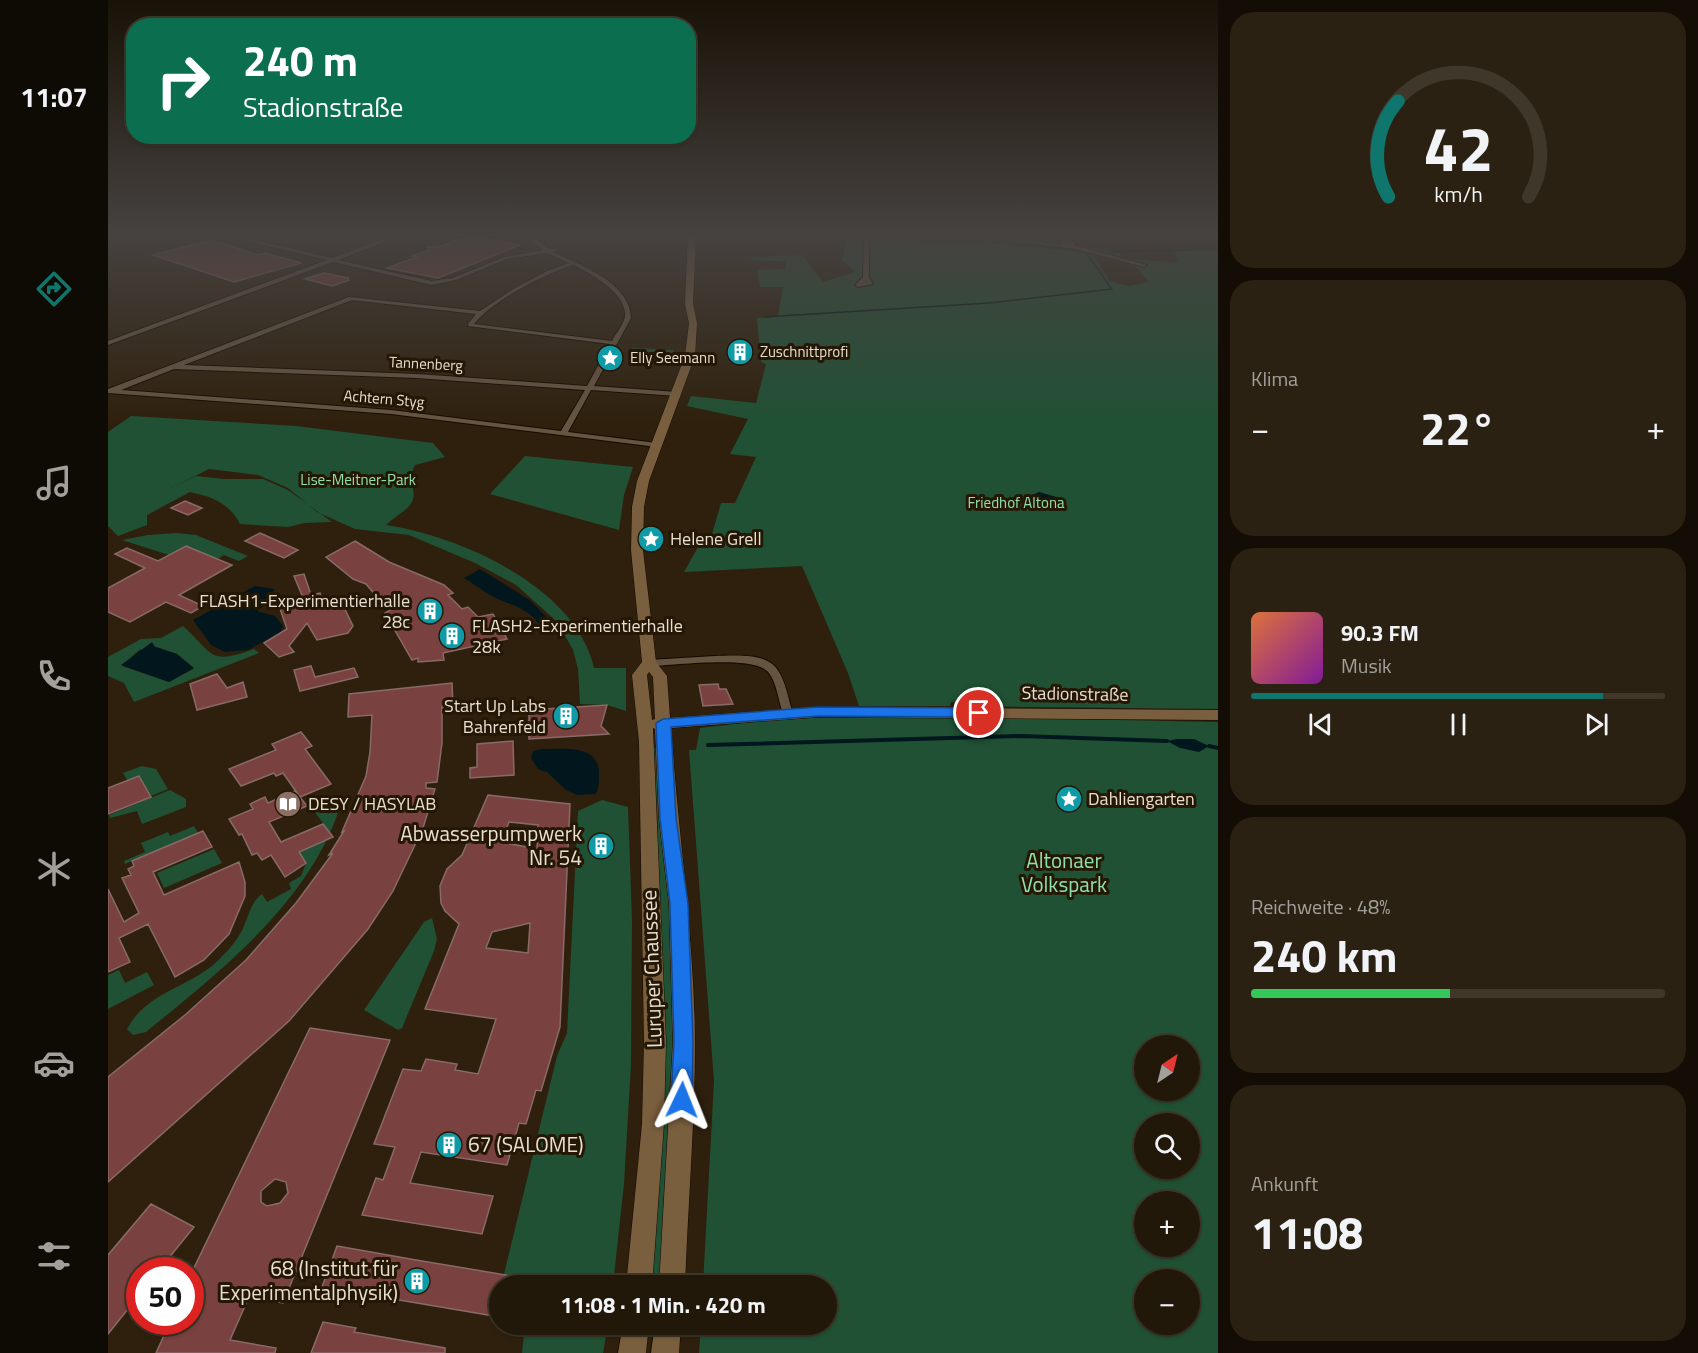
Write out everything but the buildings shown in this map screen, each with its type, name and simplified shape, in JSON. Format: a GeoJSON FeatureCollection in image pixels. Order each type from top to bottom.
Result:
{"type":"FeatureCollection","features":[{"type":"Feature","properties":{"kind":"main road"},"geometry":{"type":"LineString","coordinates":[[649,663],[636,524],[643,481],[690,356],[693,329],[689,298]]}},
{"type":"Feature","properties":{"kind":"main road","name":"Luruper Chaussee"},"geometry":{"type":"LineString","coordinates":[[640,1275],[653,1124],[655,1042],[649,875],[650,824],[639,675],[649,663],[660,676],[668,818],[679,904],[684,1041],[673,1275]]}},
{"type":"Feature","properties":{"kind":"main road","name":"Stadionstraße"},"geometry":{"type":"LineString","coordinates":[[644,725],[788,713],[1218,715]]}},
{"type":"Feature","properties":{"kind":"main road"},"geometry":{"type":"LineString","coordinates":[[632,1353],[634,1335]]}},
{"type":"Feature","properties":{"kind":"main road"},"geometry":{"type":"LineString","coordinates":[[665,1353],[667,1335]]}},
{"type":"Feature","properties":{"kind":"street"},"geometry":{"type":"LineString","coordinates":[[108,343],[228,298]]}},
{"type":"Feature","properties":{"kind":"street"},"geometry":{"type":"LineString","coordinates":[[109,392],[351,298]]}},
{"type":"Feature","properties":{"kind":"street"},"geometry":{"type":"LineString","coordinates":[[352,298],[483,313]]}},
{"type":"Feature","properties":{"kind":"street"},"geometry":{"type":"LineString","coordinates":[[506,298],[470,325],[614,343]]}},
{"type":"Feature","properties":{"kind":"street"},"geometry":{"type":"LineString","coordinates":[[564,434],[630,314],[623,298]]}},
{"type":"Feature","properties":{"kind":"street","name":"Tannenberg"},"geometry":{"type":"LineString","coordinates":[[173,367],[417,376],[677,394]]}},
{"type":"Feature","properties":{"kind":"street","name":"Achtern Styg"},"geometry":{"type":"LineString","coordinates":[[109,392],[391,412],[657,445]]}},
{"type":"Feature","properties":{"kind":"street"},"geometry":{"type":"LineString","coordinates":[[649,663],[745,659],[762,662],[773,670],[788,713]]}},
{"type":"Feature","properties":{"kind":"green space","name":"Friedhof Altona"},"geometry":{"type":"Polygon","coordinates":[[[781,298],[1218,298],[1218,709],[959,706],[954,702],[951,702],[950,706],[859,706],[848,673],[802,566],[684,572],[701,542],[712,534],[721,503],[735,503],[756,457],[730,454],[748,419],[687,406],[691,396],[756,403],[766,364],[761,362],[757,318],[778,317],[781,298]]]}},
{"type":"Feature","properties":{"kind":"green space"},"geometry":{"type":"Polygon","coordinates":[[[632,348],[674,350],[671,358],[629,355],[632,348]]]}},
{"type":"Feature","properties":{"kind":"green space","name":"Lise-Meitner-Park"},"geometry":{"type":"Polygon","coordinates":[[[131,416],[296,426],[433,443],[445,457],[415,465],[409,478],[413,487],[412,501],[386,525],[415,531],[480,554],[511,570],[540,590],[564,613],[583,639],[594,668],[626,668],[626,711],[607,705],[580,704],[578,669],[573,650],[553,618],[516,585],[475,563],[409,535],[355,529],[320,513],[332,522],[304,523],[288,527],[240,524],[231,511],[220,502],[190,492],[147,515],[147,525],[118,536],[108,526],[108,432],[131,416]],[[209,469],[171,488],[196,476],[263,479],[288,490],[308,505],[288,488],[258,475],[209,469]]]}},
{"type":"Feature","properties":{"kind":"green space"},"geometry":{"type":"Polygon","coordinates":[[[525,456],[633,467],[624,495],[619,530],[490,494],[525,456]]]}},
{"type":"Feature","properties":{"kind":"green space"},"geometry":{"type":"Polygon","coordinates":[[[177,533],[196,535],[248,556],[239,561],[224,555],[218,559],[186,546],[169,555],[122,540],[177,533]]]}},
{"type":"Feature","properties":{"kind":"green space"},"geometry":{"type":"Polygon","coordinates":[[[183,626],[212,654],[228,656],[254,649],[259,653],[134,702],[124,683],[108,676],[108,657],[141,639],[161,638],[183,626]],[[154,646],[139,650],[122,666],[169,682],[193,669],[177,654],[154,646]]]}},
{"type":"Feature","properties":{"kind":"green space","name":"Altonaer Volkspark"},"geometry":{"type":"Polygon","coordinates":[[[959,717],[1218,722],[1218,1353],[699,1353],[700,1335],[837,1335],[837,1275],[704,1275],[714,1081],[689,750],[696,750],[700,728],[784,718],[959,717]]]}},
{"type":"Feature","properties":{"kind":"green space"},"geometry":{"type":"Polygon","coordinates":[[[653,748],[658,748],[670,897],[674,1057],[662,1275],[650,1275],[658,834],[653,748]]]}},
{"type":"Feature","properties":{"kind":"green space"},"geometry":{"type":"Polygon","coordinates":[[[142,766],[156,769],[168,789],[151,796],[139,776],[127,780],[123,773],[142,766]]]}},
{"type":"Feature","properties":{"kind":"green space"},"geometry":{"type":"Polygon","coordinates":[[[170,790],[186,799],[186,807],[142,824],[137,811],[110,818],[109,815],[170,790]]]}},
{"type":"Feature","properties":{"kind":"green space"},"geometry":{"type":"Polygon","coordinates":[[[343,797],[330,833],[311,867],[289,899],[235,956],[206,982],[146,1032],[133,1035],[127,1029],[144,1007],[212,966],[227,951],[243,929],[251,907],[262,894],[267,902],[291,889],[289,883],[301,876],[306,863],[299,852],[326,840],[328,830],[314,811],[326,799],[343,797]]]}},
{"type":"Feature","properties":{"kind":"green space"},"geometry":{"type":"Polygon","coordinates":[[[602,800],[628,807],[632,920],[631,1065],[624,1184],[614,1275],[510,1275],[504,1274],[557,1056],[567,1033],[578,811],[602,800]]]}},
{"type":"Feature","properties":{"kind":"green space"},"geometry":{"type":"Polygon","coordinates":[[[194,826],[198,833],[125,864],[124,861],[145,852],[141,843],[168,832],[170,836],[194,826]]]}},
{"type":"Feature","properties":{"kind":"green space"},"geometry":{"type":"Polygon","coordinates":[[[214,849],[222,863],[164,888],[157,873],[214,849]]]}},
{"type":"Feature","properties":{"kind":"green space"},"geometry":{"type":"Polygon","coordinates":[[[432,918],[437,939],[434,951],[402,1028],[398,1030],[364,1010],[424,922],[432,918]]]}},
{"type":"Feature","properties":{"kind":"green space"},"geometry":{"type":"Polygon","coordinates":[[[119,970],[125,983],[147,972],[154,985],[108,1009],[108,975],[119,970]]]}},
{"type":"Feature","properties":{"kind":"green space"},"geometry":{"type":"Polygon","coordinates":[[[524,1335],[606,1335],[603,1353],[522,1353],[524,1335]]]}},
{"type":"Feature","properties":{"kind":"water"},"geometry":{"type":"Polygon","coordinates":[[[1039,492],[1060,498],[1065,505],[1057,511],[1038,509],[1029,504],[1028,497],[1039,492]]]}},
{"type":"Feature","properties":{"kind":"water"},"geometry":{"type":"Polygon","coordinates":[[[480,569],[531,601],[558,629],[544,633],[536,620],[526,612],[496,598],[464,578],[480,569]]]}},
{"type":"Feature","properties":{"kind":"water"},"geometry":{"type":"Polygon","coordinates":[[[255,586],[274,589],[271,600],[257,611],[275,616],[283,626],[281,632],[248,650],[225,652],[211,645],[193,620],[255,586]]]}},
{"type":"Feature","properties":{"kind":"water"},"geometry":{"type":"Polygon","coordinates":[[[152,642],[155,647],[177,654],[194,668],[169,682],[121,665],[152,642]]]}},
{"type":"Feature","properties":{"kind":"water"},"geometry":{"type":"Polygon","coordinates":[[[1194,739],[1209,746],[1199,752],[1180,748],[1167,741],[1194,739]]]}},
{"type":"Feature","properties":{"kind":"water"},"geometry":{"type":"Polygon","coordinates":[[[542,749],[580,750],[594,758],[598,765],[599,775],[596,794],[577,795],[566,790],[547,772],[538,769],[531,758],[533,751],[542,749]]]}},
{"type":"Feature","properties":{"kind":"waterway"},"geometry":{"type":"LineString","coordinates":[[764,317],[989,303],[1032,298]]}},
{"type":"Feature","properties":{"kind":"waterway"},"geometry":{"type":"LineString","coordinates":[[708,745],[1021,736],[1167,741]]}},
{"type":"Feature","properties":{"kind":"waterway"},"geometry":{"type":"LineString","coordinates":[[1209,746],[1218,748]]}},
{"type":"Feature","properties":{"kind":"place","name":"Zuschnittprofi"},"geometry":{"type":"Point","coordinates":[740,352]}},
{"type":"Feature","properties":{"kind":"place","name":"Elly Seemann"},"geometry":{"type":"Point","coordinates":[610,358]}},
{"type":"Feature","properties":{"kind":"place","name":"Helene Grell"},"geometry":{"type":"Point","coordinates":[651,539]}},
{"type":"Feature","properties":{"kind":"place","name":"FLASH1-Experimentierhalle 28c"},"geometry":{"type":"Point","coordinates":[430,611]}},
{"type":"Feature","properties":{"kind":"place","name":"FLASH2-Experimentierhalle 28k"},"geometry":{"type":"Point","coordinates":[452,636]}},
{"type":"Feature","properties":{"kind":"place","name":"Start Up Labs Bahrenfeld"},"geometry":{"type":"Point","coordinates":[566,716]}},
{"type":"Feature","properties":{"kind":"place","name":"Dahliengarten"},"geometry":{"type":"Point","coordinates":[1069,799]}},
{"type":"Feature","properties":{"kind":"place","name":"DESY / HASYLAB"},"geometry":{"type":"Point","coordinates":[288,804]}},
{"type":"Feature","properties":{"kind":"place","name":"Abwasserpumpwerk Nr. 54"},"geometry":{"type":"Point","coordinates":[601,846]}},
{"type":"Feature","properties":{"kind":"place","name":"67 (SALOME)"},"geometry":{"type":"Point","coordinates":[449,1145]}},
{"type":"Feature","properties":{"kind":"place","name":"68 (Institut für Experimentalphysik)"},"geometry":{"type":"Point","coordinates":[417,1281]}},
{"type":"Feature","properties":{"kind":"route"},"geometry":{"type":"LineString","coordinates":[[682,1100],[684,1041],[679,904],[668,818],[663,723],[818,712],[979,713]]}}]}
